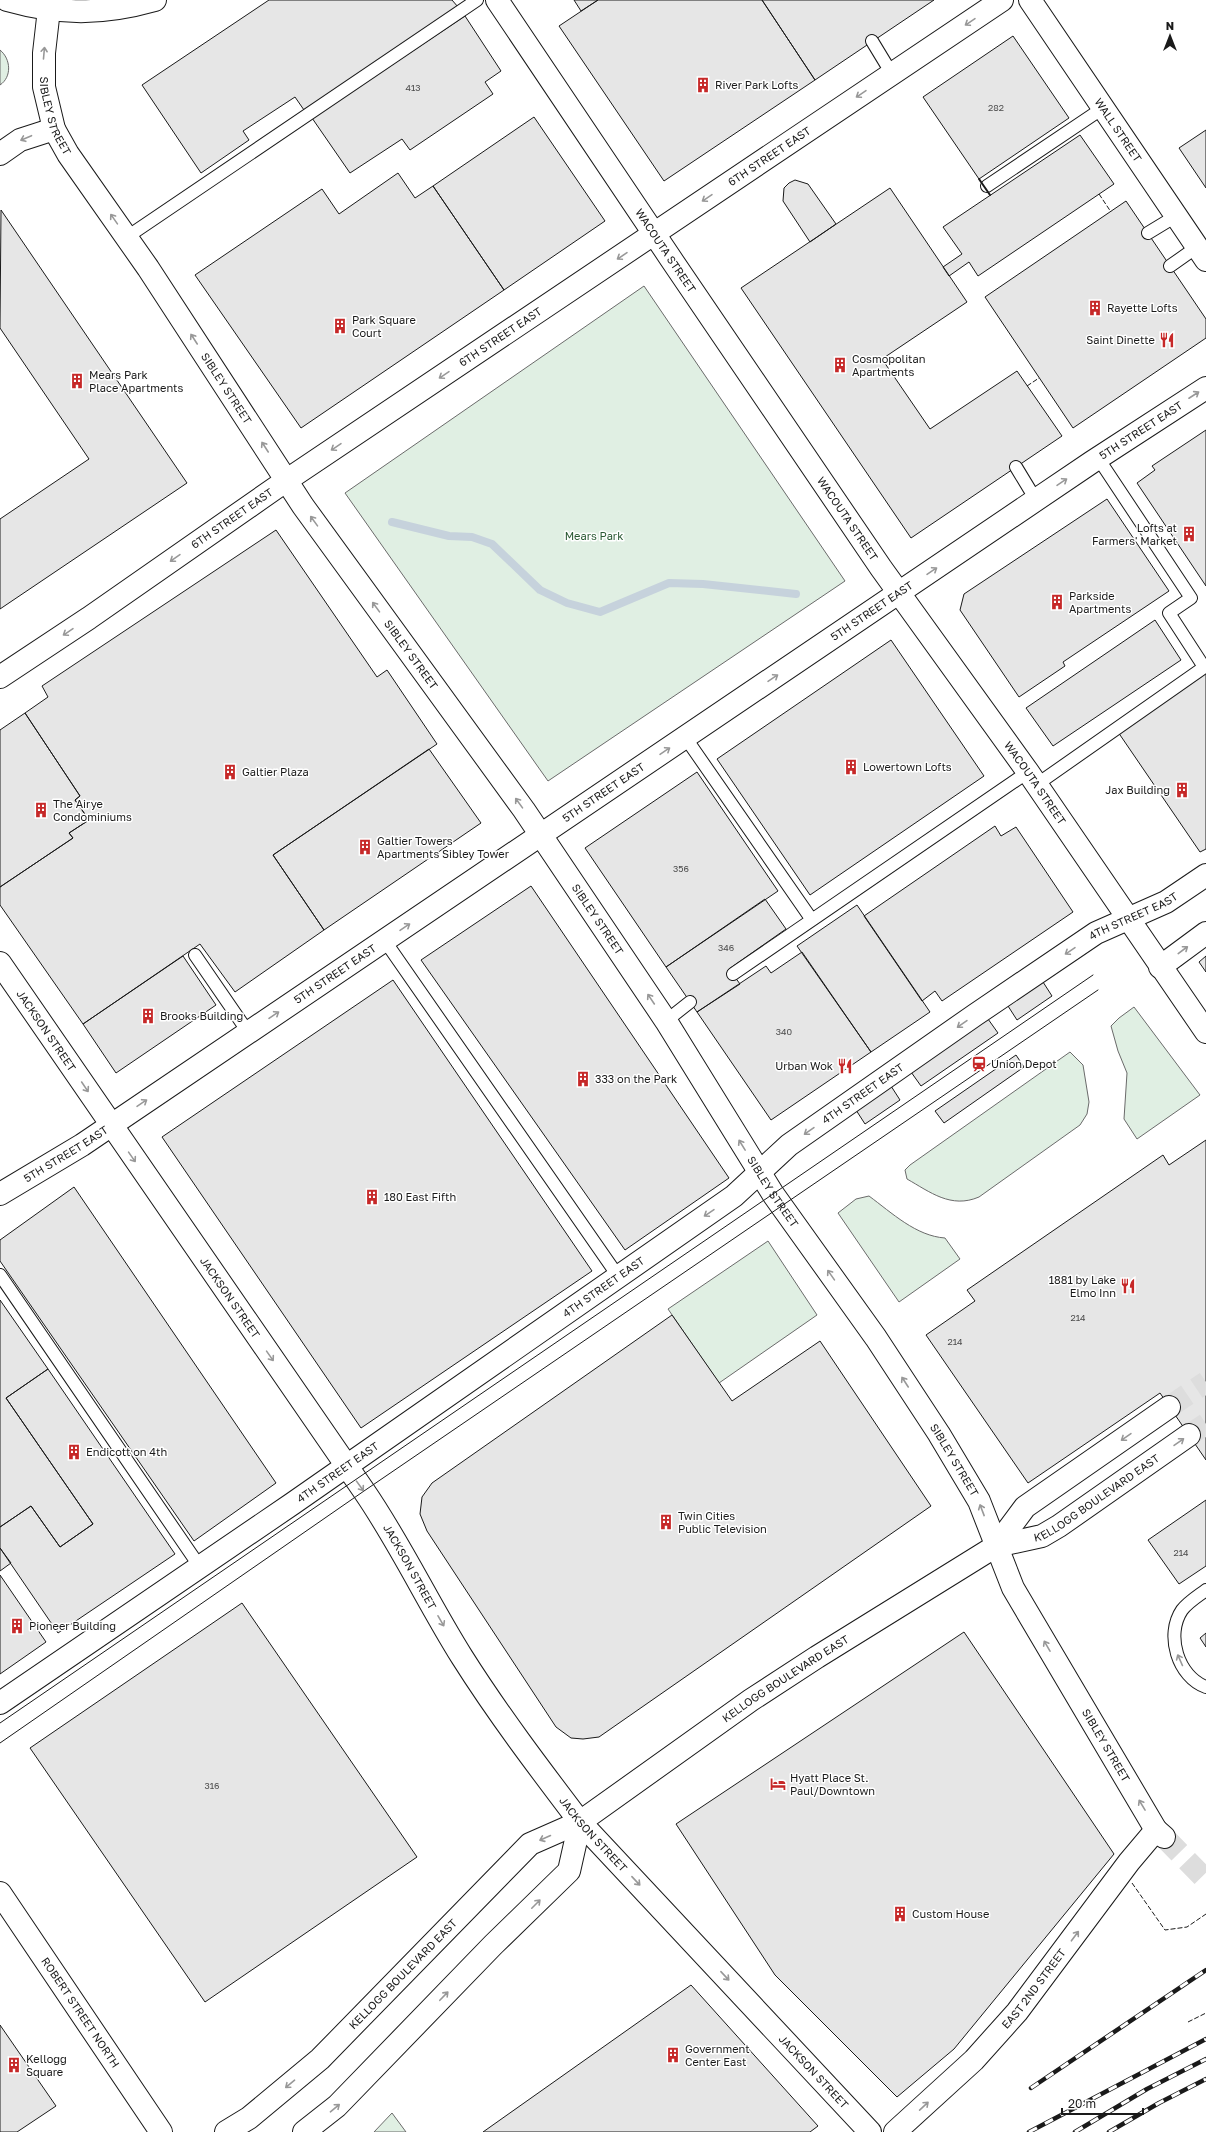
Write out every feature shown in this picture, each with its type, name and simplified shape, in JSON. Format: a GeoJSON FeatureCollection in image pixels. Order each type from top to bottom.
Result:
{"type":"FeatureCollection","features":[{"type":"Feature","properties":{"kind":"street"},"geometry":{"type":"LineString","coordinates":[[8,0],[49,9],[95,12],[130,7],[155,0]]}},
{"type":"Feature","properties":{"kind":"street","name":"WACOUTA STREET"},"geometry":{"type":"LineString","coordinates":[[497,0],[654,234],[899,593],[1032,778],[1160,967],[1206,1032]]}},
{"type":"Feature","properties":{"kind":"street","name":"6TH STREET EAST"},"geometry":{"type":"LineString","coordinates":[[0,677],[89,618],[287,480],[1002,0]]}},
{"type":"Feature","properties":{"kind":"street","name":"WALL STREET"},"geometry":{"type":"LineString","coordinates":[[1030,0],[1202,254]]}},
{"type":"Feature","properties":{"kind":"street","name":"SIBLEY STREET"},"geometry":{"type":"LineString","coordinates":[[49,9],[43,79],[46,100],[54,129],[68,154],[127,237],[303,506],[519,803],[666,1021],[760,1174],[876,1338],[939,1434],[978,1501],[1013,1588],[1160,1833]]}},
{"type":"Feature","properties":{"kind":"street"},"geometry":{"type":"LineString","coordinates":[[0,154],[20,140],[54,129]]}},
{"type":"Feature","properties":{"kind":"street","name":"5TH STREET EAST"},"geometry":{"type":"LineString","coordinates":[[0,1194],[82,1145],[1098,458],[1206,388]]}},
{"type":"Feature","properties":{"kind":"street","name":"4TH STREET EAST"},"geometry":{"type":"LineString","coordinates":[[0,1703],[200,1567],[734,1196],[760,1174],[789,1145],[968,1019],[1096,933],[1166,902],[1206,875]]}},
{"type":"Feature","properties":{"kind":"street"},"geometry":{"type":"LineString","coordinates":[[1160,967],[1206,933]]}},
{"type":"Feature","properties":{"kind":"street","name":"JACKSON STREET"},"geometry":{"type":"LineString","coordinates":[[0,963],[110,1125],[377,1510],[461,1655],[498,1711],[580,1822],[870,2132]]}},
{"type":"Feature","properties":{"kind":"street","name":"KELLOGG BOULEVARD EAST"},"geometry":{"type":"LineString","coordinates":[[996,1546],[1025,1507],[1169,1407]]}},
{"type":"Feature","properties":{"kind":"street","name":"KELLOGG BOULEVARD EAST"},"geometry":{"type":"LineString","coordinates":[[226,2132],[249,2118],[320,2059],[530,1844],[580,1822],[751,1700],[817,1657],[996,1546],[1042,1536],[1189,1435]]}},
{"type":"Feature","properties":{"kind":"street"},"geometry":{"type":"LineString","coordinates":[[304,2132],[337,2106],[493,1945],[569,1872],[580,1822]]}},
{"type":"Feature","properties":{"kind":"street","name":"EAST 2ND STREET"},"geometry":{"type":"LineString","coordinates":[[895,2132],[974,2060],[1017,2012],[1129,1862],[1160,1833]]}},
{"type":"Feature","properties":{"kind":"street","name":"ROBERT STREET NORTH"},"geometry":{"type":"LineString","coordinates":[[0,1893],[161,2132]]}},
{"type":"Feature","properties":{"kind":"lane"},"geometry":{"type":"LineString","coordinates":[[127,237],[477,0]]}},
{"type":"Feature","properties":{"kind":"lane"},"geometry":{"type":"LineString","coordinates":[[872,42],[892,74]]}},
{"type":"Feature","properties":{"kind":"lane"},"geometry":{"type":"LineString","coordinates":[[987,186],[1103,108]]}},
{"type":"Feature","properties":{"kind":"lane"},"geometry":{"type":"LineString","coordinates":[[1148,233],[1176,216]]}},
{"type":"Feature","properties":{"kind":"lane"},"geometry":{"type":"LineString","coordinates":[[1170,266],[1202,254]]}},
{"type":"Feature","properties":{"kind":"lane"},"geometry":{"type":"LineString","coordinates":[[733,974],[812,920],[1205,666],[1169,613],[1191,598],[1098,458]]}},
{"type":"Feature","properties":{"kind":"lane"},"geometry":{"type":"LineString","coordinates":[[1016,467],[1036,500]]}},
{"type":"Feature","properties":{"kind":"lane"},"geometry":{"type":"LineString","coordinates":[[685,737],[812,920]]}},
{"type":"Feature","properties":{"kind":"lane"},"geometry":{"type":"LineString","coordinates":[[385,941],[618,1276]]}},
{"type":"Feature","properties":{"kind":"lane"},"geometry":{"type":"LineString","coordinates":[[196,955],[248,1032]]}},
{"type":"Feature","properties":{"kind":"lane"},"geometry":{"type":"LineString","coordinates":[[666,1021],[690,1002]]}},
{"type":"Feature","properties":{"kind":"lane"},"geometry":{"type":"LineString","coordinates":[[0,1275],[200,1567]]}},
{"type":"Feature","properties":{"kind":"lane"},"geometry":{"type":"LineString","coordinates":[[1206,1590],[1182,1611],[1176,1626],[1174,1642],[1178,1658],[1186,1672],[1198,1684],[1206,1687]]}},
{"type":"Feature","properties":{"kind":"green space"},"geometry":{"type":"Polygon","coordinates":[[[0,50],[6,58],[9,68],[7,77],[0,85],[0,50]]]}},
{"type":"Feature","properties":{"kind":"green space","name":"Mears Park"},"geometry":{"type":"Polygon","coordinates":[[[644,286],[845,581],[548,781],[345,493],[644,286]]]}},
{"type":"Feature","properties":{"kind":"green space"},"geometry":{"type":"Polygon","coordinates":[[[1134,1007],[1200,1095],[1137,1139],[1124,1119],[1127,1073],[1118,1051],[1111,1026],[1134,1007]]]}},
{"type":"Feature","properties":{"kind":"green space"},"geometry":{"type":"Polygon","coordinates":[[[1070,1052],[1083,1065],[1089,1102],[1087,1114],[1080,1125],[979,1197],[969,1200],[950,1200],[933,1194],[907,1179],[905,1170],[910,1165],[1070,1052]]]}},
{"type":"Feature","properties":{"kind":"green space"},"geometry":{"type":"Polygon","coordinates":[[[869,1196],[914,1228],[924,1233],[945,1238],[960,1259],[899,1302],[838,1213],[856,1199],[869,1196]]]}},
{"type":"Feature","properties":{"kind":"green space"},"geometry":{"type":"Polygon","coordinates":[[[768,1241],[817,1315],[719,1383],[668,1309],[768,1241]]]}},
{"type":"Feature","properties":{"kind":"green space"},"geometry":{"type":"Polygon","coordinates":[[[392,2113],[406,2132],[374,2132],[392,2113]]]}},
{"type":"Feature","properties":{"kind":"building"},"geometry":{"type":"Polygon","coordinates":[[[269,0],[452,0],[458,7],[304,110],[295,97],[243,131],[249,140],[201,173],[142,85],[269,0]]]}},
{"type":"Feature","properties":{"kind":"building"},"geometry":{"type":"Polygon","coordinates":[[[574,0],[598,0],[581,11],[574,0]]]}},
{"type":"Feature","properties":{"kind":"building","name":"River Park Lofts"},"geometry":{"type":"Polygon","coordinates":[[[598,0],[762,0],[815,80],[664,181],[559,26],[598,0]]]}},
{"type":"Feature","properties":{"kind":"building"},"geometry":{"type":"Polygon","coordinates":[[[762,0],[934,0],[815,80],[762,0]]]}},
{"type":"Feature","properties":{"kind":"building"},"geometry":{"type":"Polygon","coordinates":[[[465,16],[501,71],[485,82],[493,94],[410,150],[402,139],[350,173],[312,118],[465,16]]]}},
{"type":"Feature","properties":{"kind":"building"},"geometry":{"type":"Polygon","coordinates":[[[1013,36],[1069,118],[979,179],[923,97],[1013,36]]]}},
{"type":"Feature","properties":{"kind":"building"},"geometry":{"type":"Polygon","coordinates":[[[534,117],[605,221],[504,290],[433,186],[534,117]]]}},
{"type":"Feature","properties":{"kind":"building"},"geometry":{"type":"Polygon","coordinates":[[[1206,130],[1206,188],[1179,148],[1206,130]]]}},
{"type":"Feature","properties":{"kind":"building"},"geometry":{"type":"Polygon","coordinates":[[[1080,135],[1114,184],[978,276],[969,262],[949,276],[943,267],[962,254],[943,227],[1080,135]]]}},
{"type":"Feature","properties":{"kind":"building","name":"Park Square Court"},"geometry":{"type":"Polygon","coordinates":[[[398,173],[415,198],[433,186],[504,290],[301,428],[195,275],[322,189],[339,214],[398,173]]]}},
{"type":"Feature","properties":{"kind":"building"},"geometry":{"type":"Polygon","coordinates":[[[795,180],[808,184],[836,224],[810,242],[783,201],[784,188],[795,180]]]}},
{"type":"Feature","properties":{"kind":"building","name":"Cosmopolitan Apartments"},"geometry":{"type":"Polygon","coordinates":[[[890,188],[967,302],[882,359],[930,429],[1017,371],[1062,436],[911,538],[741,288],[890,188]]]}},
{"type":"Feature","properties":{"kind":"building","name":"Rayette Lofts"},"geometry":{"type":"Polygon","coordinates":[[[1126,201],[1206,319],[1206,338],[1073,428],[985,297],[1126,201]]]}},
{"type":"Feature","properties":{"kind":"building","name":"Mears Park Place Apartments"},"geometry":{"type":"Polygon","coordinates":[[[1,210],[187,483],[0,609],[0,519],[89,459],[0,328],[1,210]]]}},
{"type":"Feature","properties":{"kind":"building","name":"Lofts at Farmers' Market"},"geometry":{"type":"Polygon","coordinates":[[[1206,430],[1206,586],[1137,483],[1155,470],[1152,466],[1206,430]]]}},
{"type":"Feature","properties":{"kind":"building","name":"Parkside Apartments"},"geometry":{"type":"Polygon","coordinates":[[[1107,499],[1169,591],[1063,662],[1065,666],[1019,697],[960,610],[964,594],[1107,499]]]}},
{"type":"Feature","properties":{"kind":"building","name":"Galtier Plaza"},"geometry":{"type":"Polygon","coordinates":[[[276,530],[377,677],[387,670],[437,744],[273,855],[324,930],[235,992],[200,944],[83,1024],[0,905],[0,887],[73,838],[69,833],[89,820],[75,800],[80,796],[25,713],[48,697],[42,686],[276,530]]]}},
{"type":"Feature","properties":{"kind":"building"},"geometry":{"type":"Polygon","coordinates":[[[1155,620],[1181,660],[1053,746],[1026,708],[1155,620]]]}},
{"type":"Feature","properties":{"kind":"building","name":"Lowertown Lofts"},"geometry":{"type":"Polygon","coordinates":[[[891,640],[984,776],[810,895],[717,759],[891,640]]]}},
{"type":"Feature","properties":{"kind":"building","name":"Jax Building"},"geometry":{"type":"Polygon","coordinates":[[[1206,672],[1206,849],[1200,852],[1118,732],[1206,672]]]}},
{"type":"Feature","properties":{"kind":"building","name":"The Airye Condominiums"},"geometry":{"type":"Polygon","coordinates":[[[25,713],[80,796],[75,800],[89,820],[69,833],[73,838],[0,887],[0,730],[25,713]]]}},
{"type":"Feature","properties":{"kind":"building","name":"Galtier Towers Apartments Sibley Tower"},"geometry":{"type":"Polygon","coordinates":[[[429,749],[481,823],[324,930],[273,855],[429,749]]]}},
{"type":"Feature","properties":{"kind":"building"},"geometry":{"type":"Polygon","coordinates":[[[697,772],[778,891],[666,967],[585,848],[697,772]]]}},
{"type":"Feature","properties":{"kind":"building"},"geometry":{"type":"Polygon","coordinates":[[[995,826],[1001,836],[1016,827],[1073,912],[942,1001],[935,991],[922,1001],[864,916],[995,826]]]}},
{"type":"Feature","properties":{"kind":"building","name":"333 on the Park"},"geometry":{"type":"Polygon","coordinates":[[[531,886],[729,1178],[625,1250],[421,960],[531,886]]]}},
{"type":"Feature","properties":{"kind":"building"},"geometry":{"type":"Polygon","coordinates":[[[765,899],[786,929],[729,969],[740,984],[697,1012],[666,967],[765,899]]]}},
{"type":"Feature","properties":{"kind":"building"},"geometry":{"type":"Polygon","coordinates":[[[857,905],[930,1012],[871,1052],[797,946],[857,905]]]}},
{"type":"Feature","properties":{"kind":"building"},"geometry":{"type":"Polygon","coordinates":[[[802,952],[871,1052],[771,1120],[697,1012],[766,966],[771,973],[802,952]]]}},
{"type":"Feature","properties":{"kind":"building","name":"Brooks Building"},"geometry":{"type":"Polygon","coordinates":[[[183,956],[216,1005],[116,1073],[83,1024],[183,956]]]}},
{"type":"Feature","properties":{"kind":"building"},"geometry":{"type":"Polygon","coordinates":[[[1206,956],[1206,972],[1199,962],[1206,956]]]}},
{"type":"Feature","properties":{"kind":"building","name":"180 East Fifth"},"geometry":{"type":"Polygon","coordinates":[[[393,980],[592,1271],[361,1428],[162,1137],[393,980]]]}},
{"type":"Feature","properties":{"kind":"building"},"geometry":{"type":"Polygon","coordinates":[[[1043,982],[1052,996],[1017,1020],[1008,1006],[1043,982]]]}},
{"type":"Feature","properties":{"kind":"building"},"geometry":{"type":"Polygon","coordinates":[[[988,1019],[998,1033],[921,1086],[911,1072],[988,1019]]]}},
{"type":"Feature","properties":{"kind":"building"},"geometry":{"type":"Polygon","coordinates":[[[1016,1055],[1024,1067],[944,1123],[935,1111],[1016,1055]]]}},
{"type":"Feature","properties":{"kind":"building"},"geometry":{"type":"Polygon","coordinates":[[[891,1086],[900,1100],[865,1124],[856,1110],[891,1086]]]}},
{"type":"Feature","properties":{"kind":"building"},"geometry":{"type":"Polygon","coordinates":[[[1206,1140],[1206,1460],[1160,1393],[1028,1483],[926,1335],[975,1301],[967,1290],[1163,1155],[1169,1165],[1206,1140]]]}},
{"type":"Feature","properties":{"kind":"building"},"geometry":{"type":"Polygon","coordinates":[[[74,1187],[276,1483],[194,1541],[0,1261],[0,1240],[74,1187]]]}},
{"type":"Feature","properties":{"kind":"building"},"geometry":{"type":"Polygon","coordinates":[[[0,1300],[48,1369],[6,1398],[93,1524],[60,1547],[31,1506],[0,1527],[0,1300]]]}},
{"type":"Feature","properties":{"kind":"building","name":"Twin Cities Public Television"},"geometry":{"type":"Polygon","coordinates":[[[672,1315],[732,1401],[820,1341],[931,1506],[599,1737],[583,1739],[571,1738],[556,1727],[427,1531],[420,1514],[422,1497],[432,1483],[672,1315]]]}},
{"type":"Feature","properties":{"kind":"building","name":"Endicott on 4th"},"geometry":{"type":"Polygon","coordinates":[[[48,1369],[175,1554],[58,1633],[0,1548],[0,1527],[31,1506],[60,1547],[93,1524],[6,1398],[48,1369]]]}},
{"type":"Feature","properties":{"kind":"building"},"geometry":{"type":"Polygon","coordinates":[[[1206,1500],[1206,1566],[1179,1584],[1148,1540],[1206,1500]]]}},
{"type":"Feature","properties":{"kind":"building"},"geometry":{"type":"Polygon","coordinates":[[[0,1548],[11,1563],[0,1571],[0,1548]]]}},
{"type":"Feature","properties":{"kind":"building","name":"Pioneer Building"},"geometry":{"type":"Polygon","coordinates":[[[0,1575],[46,1642],[0,1674],[0,1575]]]}},
{"type":"Feature","properties":{"kind":"building"},"geometry":{"type":"Polygon","coordinates":[[[242,1603],[417,1857],[205,2002],[30,1748],[242,1603]]]}},
{"type":"Feature","properties":{"kind":"building","name":"Custom House"},"geometry":{"type":"Polygon","coordinates":[[[964,1632],[1114,1854],[954,2049],[897,2097],[775,1975],[676,1824],[964,1632]]]}},
{"type":"Feature","properties":{"kind":"building"},"geometry":{"type":"Polygon","coordinates":[[[1206,1633],[1206,1647],[1200,1638],[1206,1633]]]}},
{"type":"Feature","properties":{"kind":"building","name":"Government Center East"},"geometry":{"type":"Polygon","coordinates":[[[691,1985],[818,2126],[810,2132],[483,2132],[691,1985]]]}},
{"type":"Feature","properties":{"kind":"building","name":"Kellogg Square"},"geometry":{"type":"Polygon","coordinates":[[[0,2025],[56,2106],[17,2132],[0,2132],[0,2025]]]}},
{"type":"Feature","properties":{"kind":"waterway"},"geometry":{"type":"LineString","coordinates":[[392,522],[449,536],[472,537],[492,544],[540,590],[567,603],[600,612],[669,583],[703,584],[796,594]]}},
{"type":"Feature","properties":{"kind":"tunnel"},"geometry":{"type":"LineString","coordinates":[[1169,1407],[1206,1382]]}},
{"type":"Feature","properties":{"kind":"tunnel"},"geometry":{"type":"LineString","coordinates":[[1189,1435],[1206,1424]]}},
{"type":"Feature","properties":{"kind":"tunnel"},"geometry":{"type":"LineString","coordinates":[[1164,1837],[1206,1880]]}},
{"type":"Feature","properties":{"kind":"tram line"},"geometry":{"type":"LineString","coordinates":[[0,1723],[1093,975]]}},
{"type":"Feature","properties":{"kind":"tram line"},"geometry":{"type":"LineString","coordinates":[[0,1743],[364,1491],[1098,990]]}},
{"type":"Feature","properties":{"kind":"railway"},"geometry":{"type":"LineString","coordinates":[[1031,2088],[1206,1970]]}},
{"type":"Feature","properties":{"kind":"railway"},"geometry":{"type":"LineString","coordinates":[[1029,2132],[1206,2039]]}},
{"type":"Feature","properties":{"kind":"railway"},"geometry":{"type":"LineString","coordinates":[[1075,2132],[1147,2089],[1206,2059]]}},
{"type":"Feature","properties":{"kind":"railway"},"geometry":{"type":"LineString","coordinates":[[1109,2132],[1159,2103],[1206,2079]]}},
{"type":"Feature","properties":{"kind":"fence"},"geometry":{"type":"LineString","coordinates":[[1099,194],[1111,212]]}},
{"type":"Feature","properties":{"kind":"fence"},"geometry":{"type":"LineString","coordinates":[[1027,386],[1039,378]]}},
{"type":"Feature","properties":{"kind":"fence"},"geometry":{"type":"LineString","coordinates":[[1132,1883],[1165,1930],[1187,1927],[1206,1914]]}},
{"type":"Feature","properties":{"kind":"fence"},"geometry":{"type":"LineString","coordinates":[[1188,2022],[1206,2013]]}},
{"type":"Feature","properties":{"kind":"wall"},"geometry":{"type":"LineString","coordinates":[[979,179],[990,195]]}},
{"type":"Feature","properties":{"kind":"place","name":"River Park Lofts"},"geometry":{"type":"Point","coordinates":[703,85]}},
{"type":"Feature","properties":{"kind":"place","name":"Rayette Lofts"},"geometry":{"type":"Point","coordinates":[1095,308]}},
{"type":"Feature","properties":{"kind":"place","name":"Park Square Court"},"geometry":{"type":"Point","coordinates":[340,326]}},
{"type":"Feature","properties":{"kind":"place","name":"Saint Dinette"},"geometry":{"type":"Point","coordinates":[1167,340]}},
{"type":"Feature","properties":{"kind":"place","name":"Cosmopolitan Apartments"},"geometry":{"type":"Point","coordinates":[840,365]}},
{"type":"Feature","properties":{"kind":"place","name":"Mears Park Place Apartments"},"geometry":{"type":"Point","coordinates":[77,381]}},
{"type":"Feature","properties":{"kind":"place","name":"Lofts at Farmers' Market"},"geometry":{"type":"Point","coordinates":[1189,534]}},
{"type":"Feature","properties":{"kind":"place","name":"Parkside Apartments"},"geometry":{"type":"Point","coordinates":[1057,602]}},
{"type":"Feature","properties":{"kind":"place","name":"Lowertown Lofts"},"geometry":{"type":"Point","coordinates":[851,767]}},
{"type":"Feature","properties":{"kind":"place","name":"Galtier Plaza"},"geometry":{"type":"Point","coordinates":[230,772]}},
{"type":"Feature","properties":{"kind":"place","name":"Jax Building"},"geometry":{"type":"Point","coordinates":[1182,790]}},
{"type":"Feature","properties":{"kind":"place","name":"The Airye Condominiums"},"geometry":{"type":"Point","coordinates":[41,810]}},
{"type":"Feature","properties":{"kind":"place","name":"Galtier Towers Apartments Sibley Tower"},"geometry":{"type":"Point","coordinates":[365,847]}},
{"type":"Feature","properties":{"kind":"place","name":"Brooks Building"},"geometry":{"type":"Point","coordinates":[148,1016]}},
{"type":"Feature","properties":{"kind":"place","name":"Union Depot"},"geometry":{"type":"Point","coordinates":[979,1064]}},
{"type":"Feature","properties":{"kind":"place","name":"Urban Wok"},"geometry":{"type":"Point","coordinates":[845,1066]}},
{"type":"Feature","properties":{"kind":"place","name":"333 on the Park"},"geometry":{"type":"Point","coordinates":[583,1079]}},
{"type":"Feature","properties":{"kind":"place","name":"180 East Fifth"},"geometry":{"type":"Point","coordinates":[372,1197]}},
{"type":"Feature","properties":{"kind":"place","name":"1881 by Lake Elmo Inn"},"geometry":{"type":"Point","coordinates":[1128,1286]}},
{"type":"Feature","properties":{"kind":"place","name":"Endicott on 4th"},"geometry":{"type":"Point","coordinates":[74,1452]}},
{"type":"Feature","properties":{"kind":"place","name":"Twin Cities Public Television"},"geometry":{"type":"Point","coordinates":[666,1522]}},
{"type":"Feature","properties":{"kind":"place","name":"Pioneer Building"},"geometry":{"type":"Point","coordinates":[17,1626]}},
{"type":"Feature","properties":{"kind":"place","name":"Hyatt Place St. Paul/Downtown"},"geometry":{"type":"Point","coordinates":[778,1784]}},
{"type":"Feature","properties":{"kind":"place","name":"Custom House"},"geometry":{"type":"Point","coordinates":[900,1914]}},
{"type":"Feature","properties":{"kind":"place","name":"Government Center East"},"geometry":{"type":"Point","coordinates":[673,2055]}},
{"type":"Feature","properties":{"kind":"place","name":"Kellogg Square"},"geometry":{"type":"Point","coordinates":[14,2065]}}]}
